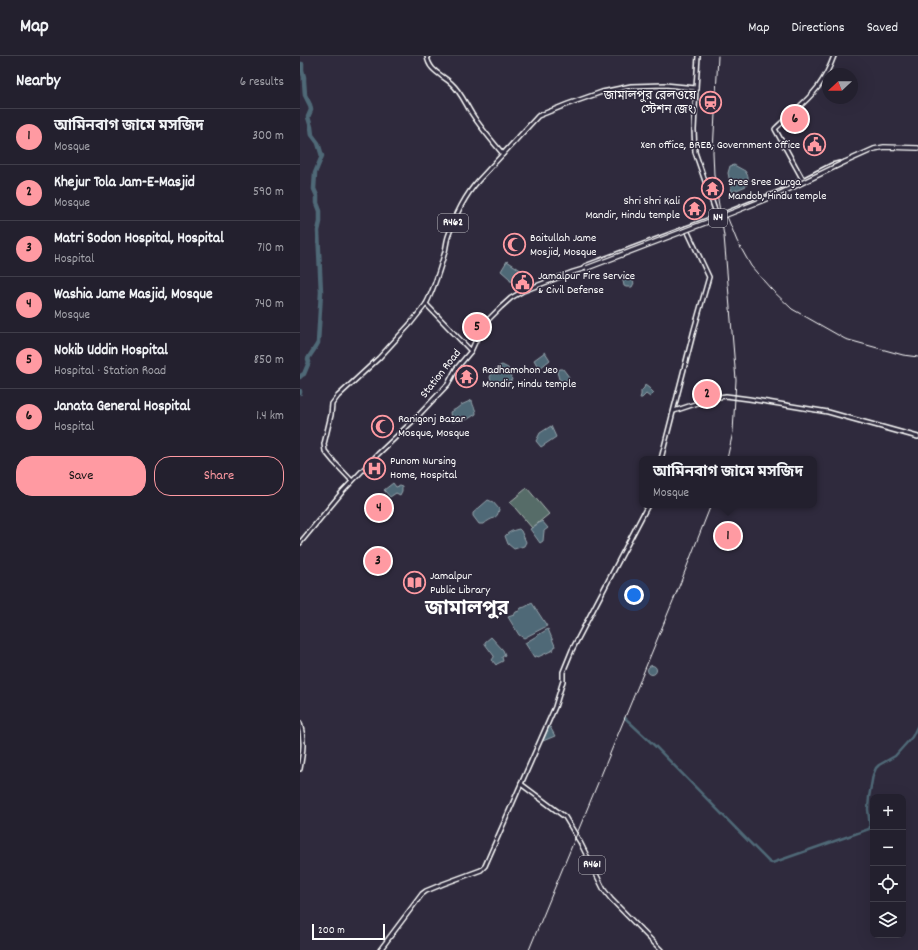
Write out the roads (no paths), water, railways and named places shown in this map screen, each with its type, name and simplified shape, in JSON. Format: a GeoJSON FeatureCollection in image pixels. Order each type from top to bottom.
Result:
{"type":"FeatureCollection","features":[{"type":"Feature","properties":{"kind":"highway","name":"N4"},"geometry":{"type":"LineString","coordinates":[[585,268],[781,193],[874,149],[884,147],[918,148]]}},
{"type":"Feature","properties":{"kind":"main road"},"geometry":{"type":"LineString","coordinates":[[428,56],[430,66],[459,91],[473,114],[503,154],[538,116],[602,92],[636,85],[665,85],[696,88]]}},
{"type":"Feature","properties":{"kind":"main road"},"geometry":{"type":"LineString","coordinates":[[698,56],[694,130],[695,152],[717,216]]}},
{"type":"Feature","properties":{"kind":"main road"},"geometry":{"type":"LineString","coordinates":[[803,180],[775,129],[817,88],[827,72],[834,56]]}},
{"type":"Feature","properties":{"kind":"main road","name":"R462"},"geometry":{"type":"LineString","coordinates":[[426,304],[435,286],[447,239],[457,212],[469,192],[503,154]]}},
{"type":"Feature","properties":{"kind":"main road","name":"Station Road"},"geometry":{"type":"LineString","coordinates":[[300,543],[352,481],[448,384],[456,369],[471,351],[483,325],[511,298],[523,291],[585,268],[585,266],[781,191],[832,165],[845,162]]}},
{"type":"Feature","properties":{"kind":"main road"},"geometry":{"type":"LineString","coordinates":[[663,456],[694,330],[710,278],[686,228]]}},
{"type":"Feature","properties":{"kind":"main road"},"geometry":{"type":"LineString","coordinates":[[352,481],[325,451],[324,444],[332,404],[338,396],[379,358],[426,304],[471,351]]}},
{"type":"Feature","properties":{"kind":"main road"},"geometry":{"type":"LineString","coordinates":[[674,411],[719,397],[747,399],[828,412],[918,438]]}},
{"type":"Feature","properties":{"kind":"main road"},"geometry":{"type":"LineString","coordinates":[[380,950],[422,894],[460,877],[481,870],[485,866],[555,707],[562,685],[563,672],[572,650],[646,508]]}},
{"type":"Feature","properties":{"kind":"main road"},"geometry":{"type":"LineString","coordinates":[[300,722],[303,733],[304,749],[300,769]]}},
{"type":"Feature","properties":{"kind":"main road","name":"R461"},"geometry":{"type":"LineString","coordinates":[[521,784],[565,816],[604,890],[661,950]]}},
{"type":"Feature","properties":{"kind":"water"},"geometry":{"type":"Polygon","coordinates":[[[734,165],[745,171],[748,176],[748,181],[746,186],[732,192],[728,173],[730,166],[734,165]]]}},
{"type":"Feature","properties":{"kind":"water"},"geometry":{"type":"Polygon","coordinates":[[[507,261],[522,271],[524,274],[520,279],[510,281],[510,279],[501,271],[507,261]]]}},
{"type":"Feature","properties":{"kind":"water"},"geometry":{"type":"Polygon","coordinates":[[[624,274],[627,275],[634,283],[632,287],[624,286],[622,276],[624,274]]]}},
{"type":"Feature","properties":{"kind":"water"},"geometry":{"type":"Polygon","coordinates":[[[545,352],[550,360],[539,369],[534,360],[545,352]]]}},
{"type":"Feature","properties":{"kind":"water"},"geometry":{"type":"Polygon","coordinates":[[[502,365],[508,368],[512,380],[499,383],[491,381],[490,377],[492,373],[496,368],[502,365]]]}},
{"type":"Feature","properties":{"kind":"water"},"geometry":{"type":"Polygon","coordinates":[[[560,369],[563,369],[569,377],[568,380],[563,382],[559,379],[557,372],[560,369]]]}},
{"type":"Feature","properties":{"kind":"water"},"geometry":{"type":"Polygon","coordinates":[[[645,385],[654,393],[650,397],[646,394],[640,398],[641,391],[645,385]]]}},
{"type":"Feature","properties":{"kind":"water"},"geometry":{"type":"Polygon","coordinates":[[[472,400],[476,414],[468,419],[452,422],[450,412],[472,400]]]}},
{"type":"Feature","properties":{"kind":"water"},"geometry":{"type":"Polygon","coordinates":[[[551,426],[556,437],[541,447],[536,441],[540,433],[551,426]]]}},
{"type":"Feature","properties":{"kind":"water"},"geometry":{"type":"Polygon","coordinates":[[[393,483],[396,487],[402,487],[402,491],[400,495],[396,493],[390,497],[384,490],[393,483]]]}},
{"type":"Feature","properties":{"kind":"water"},"geometry":{"type":"Polygon","coordinates":[[[488,500],[493,502],[499,509],[498,513],[496,517],[484,524],[479,524],[473,516],[473,513],[488,500]]]}},
{"type":"Feature","properties":{"kind":"water"},"geometry":{"type":"Polygon","coordinates":[[[542,521],[548,528],[544,531],[543,541],[540,543],[530,529],[542,521]]]}},
{"type":"Feature","properties":{"kind":"water"},"geometry":{"type":"Polygon","coordinates":[[[519,529],[526,542],[524,546],[514,549],[508,544],[505,536],[511,531],[519,529]]]}},
{"type":"Feature","properties":{"kind":"water"},"geometry":{"type":"Polygon","coordinates":[[[532,603],[547,626],[524,638],[519,635],[508,617],[514,615],[521,608],[532,603]]]}},
{"type":"Feature","properties":{"kind":"water"},"geometry":{"type":"Polygon","coordinates":[[[548,629],[555,646],[553,650],[538,657],[534,657],[525,643],[548,629]]]}},
{"type":"Feature","properties":{"kind":"water"},"geometry":{"type":"Polygon","coordinates":[[[491,637],[503,650],[505,655],[502,657],[503,661],[496,665],[492,660],[494,656],[485,644],[485,642],[491,637]]]}},
{"type":"Feature","properties":{"kind":"water"},"geometry":{"type":"Polygon","coordinates":[[[652,665],[657,670],[652,675],[647,670],[652,665]]]}},
{"type":"Feature","properties":{"kind":"water"},"geometry":{"type":"Polygon","coordinates":[[[549,725],[555,736],[543,741],[549,725]]]}},
{"type":"Feature","properties":{"kind":"waterway"},"geometry":{"type":"LineString","coordinates":[[300,64],[302,64],[305,95],[311,110],[308,117],[312,135],[318,143],[322,156],[315,173],[314,189],[320,211],[318,231],[321,292],[318,343],[308,359],[309,362],[304,374],[300,377]]}},
{"type":"Feature","properties":{"kind":"waterway"},"geometry":{"type":"LineString","coordinates":[[625,718],[655,746],[769,862],[772,863],[869,829],[869,797],[873,775],[876,768],[895,756],[912,737],[918,725]]}},
{"type":"Feature","properties":{"kind":"railway"},"geometry":{"type":"LineString","coordinates":[[718,56],[713,152],[714,175],[724,236],[736,380],[733,432],[728,456]]}},
{"type":"Feature","properties":{"kind":"railway"},"geometry":{"type":"LineString","coordinates":[[724,209],[737,241],[751,266],[770,288],[792,309],[845,339],[903,355],[918,357]]}},
{"type":"Feature","properties":{"kind":"railway"},"geometry":{"type":"LineString","coordinates":[[529,950],[710,508]]}},
{"type":"Feature","properties":{"kind":"place","name":"জামালপুর রেলওয়ে স্টেশন (জং)"},"geometry":{"type":"Point","coordinates":[711,103]}},
{"type":"Feature","properties":{"kind":"place","name":"Janata General Hospital"},"geometry":{"type":"Point","coordinates":[795,119]}},
{"type":"Feature","properties":{"kind":"place","name":"Xen office, BREB, Government office"},"geometry":{"type":"Point","coordinates":[815,145]}},
{"type":"Feature","properties":{"kind":"place","name":"Sree Sree Durga Mandob, Hindu temple"},"geometry":{"type":"Point","coordinates":[713,189]}},
{"type":"Feature","properties":{"kind":"place","name":"Shri Shri Kali Mandir, Hindu temple"},"geometry":{"type":"Point","coordinates":[695,208]}},
{"type":"Feature","properties":{"kind":"place","name":"Baitullah Jame Mosjid, Mosque"},"geometry":{"type":"Point","coordinates":[515,245]}},
{"type":"Feature","properties":{"kind":"place","name":"Jamalpur Fire Service & Civil Defense"},"geometry":{"type":"Point","coordinates":[522,283]}},
{"type":"Feature","properties":{"kind":"place","name":"Nokib Uddin Hospital"},"geometry":{"type":"Point","coordinates":[477,327]}},
{"type":"Feature","properties":{"kind":"place","name":"Radhamohon Jeo Mondir, Hindu temple"},"geometry":{"type":"Point","coordinates":[467,377]}},
{"type":"Feature","properties":{"kind":"place","name":"Khejur Tola Jam-E-Masjid"},"geometry":{"type":"Point","coordinates":[707,394]}},
{"type":"Feature","properties":{"kind":"place","name":"Ranigonj Bazar Mosque, Mosque"},"geometry":{"type":"Point","coordinates":[382,426]}},
{"type":"Feature","properties":{"kind":"place","name":"Punom Nursing Home, Hospital"},"geometry":{"type":"Point","coordinates":[374,468]}},
{"type":"Feature","properties":{"kind":"place","name":"Washia Jame Masjid, Mosque"},"geometry":{"type":"Point","coordinates":[379,508]}},
{"type":"Feature","properties":{"kind":"place","name":"আমিনবাগ জামে মসজিদ"},"geometry":{"type":"Point","coordinates":[728,536]}},
{"type":"Feature","properties":{"kind":"place","name":"Matri Sodon Hospital, Hospital"},"geometry":{"type":"Point","coordinates":[378,561]}},
{"type":"Feature","properties":{"kind":"place","name":"Jamalpur Public Library"},"geometry":{"type":"Point","coordinates":[414,583]}},
{"type":"Feature","properties":{"kind":"district","name":"জামালপুর"},"geometry":{"type":"Point","coordinates":[467,610]}}]}
